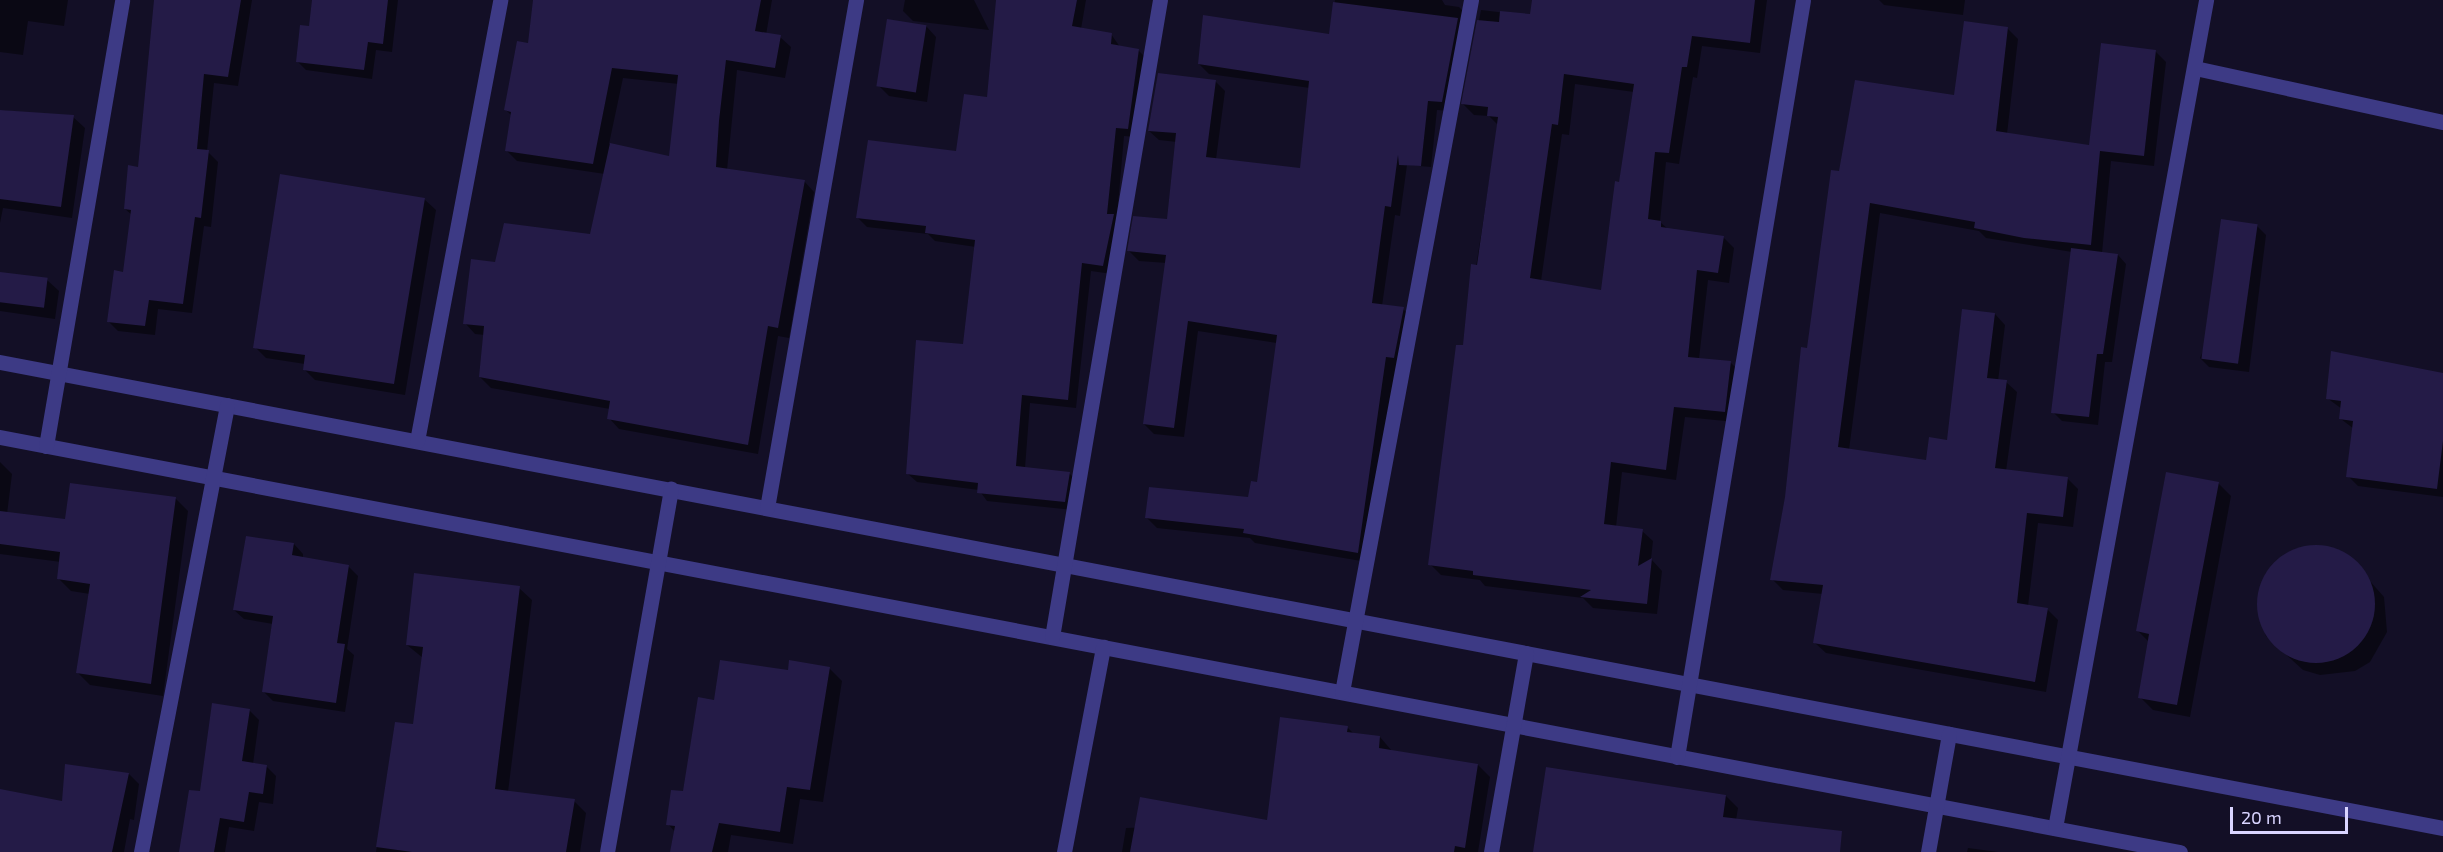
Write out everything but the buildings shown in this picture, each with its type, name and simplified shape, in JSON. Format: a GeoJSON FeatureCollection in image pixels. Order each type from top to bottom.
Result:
{"type":"FeatureCollection","features":[{"type":"Feature","properties":{"kind":"street"},"geometry":{"type":"LineString","coordinates":[[46,446],[122,0]]}},
{"type":"Feature","properties":{"kind":"street"},"geometry":{"type":"LineString","coordinates":[[417,441],[500,0]]}},
{"type":"Feature","properties":{"kind":"street"},"geometry":{"type":"LineString","coordinates":[[767,508],[856,0]]}},
{"type":"Feature","properties":{"kind":"street"},"geometry":{"type":"LineString","coordinates":[[1052,637],[1160,0]]}},
{"type":"Feature","properties":{"kind":"street"},"geometry":{"type":"LineString","coordinates":[[1342,692],[1471,0]]}},
{"type":"Feature","properties":{"kind":"street"},"geometry":{"type":"LineString","coordinates":[[1677,756],[1803,0]]}},
{"type":"Feature","properties":{"kind":"street"},"geometry":{"type":"LineString","coordinates":[[2055,828],[2206,0]]}},
{"type":"Feature","properties":{"kind":"street"},"geometry":{"type":"LineString","coordinates":[[2195,68],[2443,122]]}},
{"type":"Feature","properties":{"kind":"street"},"geometry":{"type":"LineString","coordinates":[[0,362],[2443,828]]}},
{"type":"Feature","properties":{"kind":"street"},"geometry":{"type":"LineString","coordinates":[[141,852],[227,405]]}},
{"type":"Feature","properties":{"kind":"street"},"geometry":{"type":"LineString","coordinates":[[0,437],[2180,852]]}},
{"type":"Feature","properties":{"kind":"street"},"geometry":{"type":"LineString","coordinates":[[607,852],[671,489]]}},
{"type":"Feature","properties":{"kind":"street"},"geometry":{"type":"LineString","coordinates":[[1064,852],[1102,647]]}},
{"type":"Feature","properties":{"kind":"street"},"geometry":{"type":"LineString","coordinates":[[1491,852],[1526,653]]}},
{"type":"Feature","properties":{"kind":"street"},"geometry":{"type":"LineString","coordinates":[[1928,852],[1949,734]]}}]}
